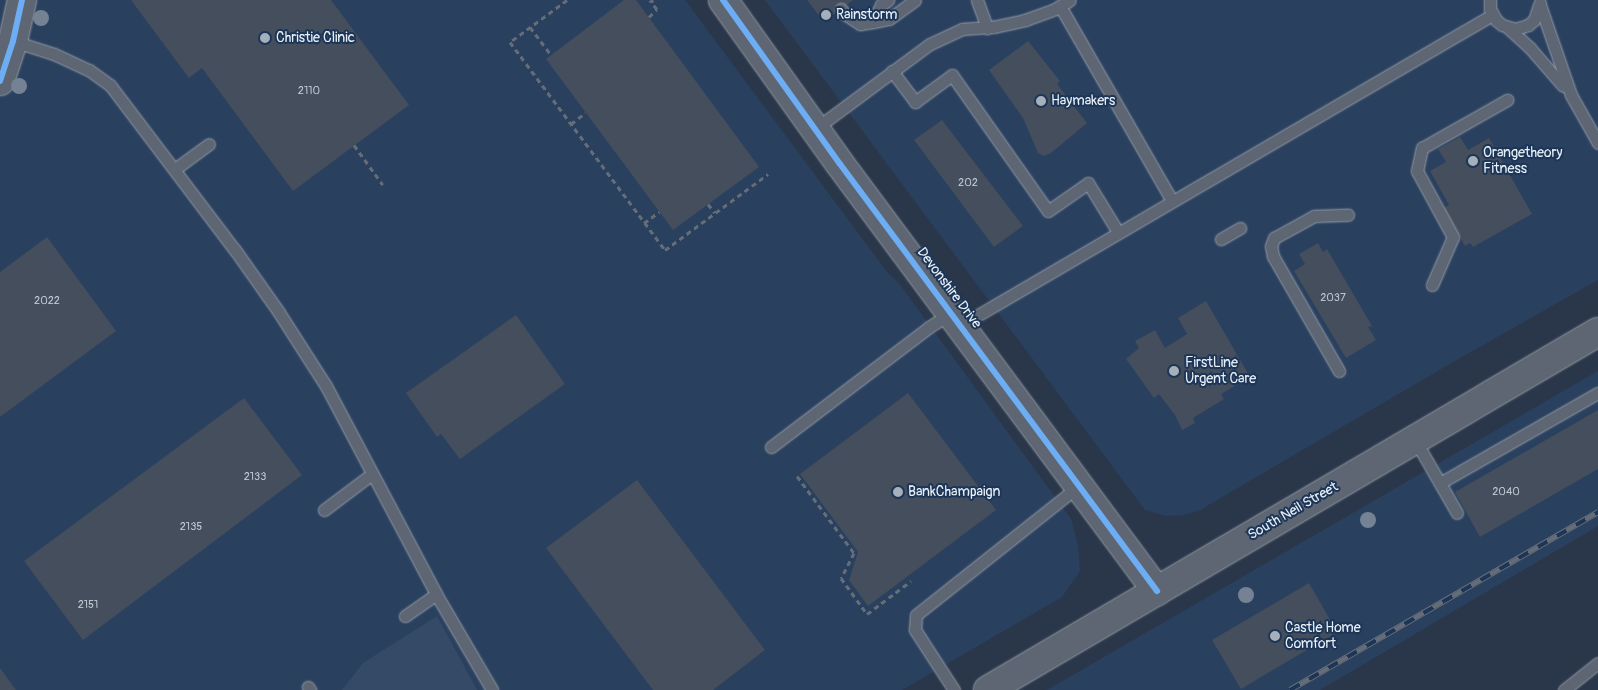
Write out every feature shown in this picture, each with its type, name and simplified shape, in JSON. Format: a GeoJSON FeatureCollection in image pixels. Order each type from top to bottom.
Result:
{"type":"FeatureCollection","features":[{"type":"Feature","properties":{"kind":"street"},"geometry":{"type":"LineString","coordinates":[[0,81],[13,41],[22,0]]}},
{"type":"Feature","properties":{"kind":"street","name":"Devonshire Drive"},"geometry":{"type":"LineString","coordinates":[[723,0],[1157,591]]}},
{"type":"Feature","properties":{"kind":"street","name":"South Neil Street"},"geometry":{"type":"LineString","coordinates":[[988,690],[1598,332]]}},
{"type":"Feature","properties":{"kind":"lane"},"geometry":{"type":"LineString","coordinates":[[873,22],[881,5],[888,0]]}},
{"type":"Feature","properties":{"kind":"lane"},"geometry":{"type":"LineString","coordinates":[[841,9],[846,15],[860,24],[890,19],[915,0]]}},
{"type":"Feature","properties":{"kind":"lane"},"geometry":{"type":"LineString","coordinates":[[977,0],[987,28]]}},
{"type":"Feature","properties":{"kind":"lane"},"geometry":{"type":"LineString","coordinates":[[1490,0],[1492,14],[1502,25],[1530,48],[1571,95]]}},
{"type":"Feature","properties":{"kind":"lane"},"geometry":{"type":"LineString","coordinates":[[1508,28],[1515,29],[1528,25],[1534,20],[1540,2]]}},
{"type":"Feature","properties":{"kind":"lane"},"geometry":{"type":"LineString","coordinates":[[1540,2],[1571,95],[1598,143]]}},
{"type":"Feature","properties":{"kind":"lane"},"geometry":{"type":"LineString","coordinates":[[816,129],[930,44],[962,29],[987,28],[1025,20],[1059,4],[1172,201]]}},
{"type":"Feature","properties":{"kind":"lane"},"geometry":{"type":"LineString","coordinates":[[772,447],[930,327],[957,319],[1118,232],[1492,14]]}},
{"type":"Feature","properties":{"kind":"lane"},"geometry":{"type":"LineString","coordinates":[[13,41],[72,62],[89,70],[110,85],[175,169],[283,319],[326,386],[436,594],[492,690]]}},
{"type":"Feature","properties":{"kind":"lane"},"geometry":{"type":"LineString","coordinates":[[892,71],[915,102],[952,75],[1048,211],[1088,183],[1118,232]]}},
{"type":"Feature","properties":{"kind":"lane"},"geometry":{"type":"LineString","coordinates":[[1432,284],[1453,237],[1417,170],[1422,148],[1507,100]]}},
{"type":"Feature","properties":{"kind":"lane"},"geometry":{"type":"LineString","coordinates":[[175,169],[209,144]]}},
{"type":"Feature","properties":{"kind":"lane"},"geometry":{"type":"LineString","coordinates":[[1339,371],[1273,256],[1271,246],[1274,238],[1314,216],[1348,215]]}},
{"type":"Feature","properties":{"kind":"lane"},"geometry":{"type":"LineString","coordinates":[[1221,239],[1240,228]]}},
{"type":"Feature","properties":{"kind":"lane"},"geometry":{"type":"LineString","coordinates":[[1440,483],[1598,393]]}},
{"type":"Feature","properties":{"kind":"lane"},"geometry":{"type":"LineString","coordinates":[[1414,440],[1457,512]]}},
{"type":"Feature","properties":{"kind":"lane"},"geometry":{"type":"LineString","coordinates":[[324,510],[372,474]]}},
{"type":"Feature","properties":{"kind":"lane"},"geometry":{"type":"LineString","coordinates":[[954,690],[915,630],[916,615],[1079,486]]}},
{"type":"Feature","properties":{"kind":"lane"},"geometry":{"type":"LineString","coordinates":[[405,616],[436,594]]}},
{"type":"Feature","properties":{"kind":"lane"},"geometry":{"type":"LineString","coordinates":[[1564,690],[1598,663]]}},
{"type":"Feature","properties":{"kind":"path"},"geometry":{"type":"LineString","coordinates":[[567,0],[510,42],[665,250],[768,174]]}},
{"type":"Feature","properties":{"kind":"path"},"geometry":{"type":"LineString","coordinates":[[649,17],[657,9],[651,1]]}},
{"type":"Feature","properties":{"kind":"path"},"geometry":{"type":"LineString","coordinates":[[530,27],[551,55]]}},
{"type":"Feature","properties":{"kind":"path"},"geometry":{"type":"LineString","coordinates":[[571,124],[585,113]]}},
{"type":"Feature","properties":{"kind":"path"},"geometry":{"type":"LineString","coordinates":[[354,145],[383,184]]}},
{"type":"Feature","properties":{"kind":"path"},"geometry":{"type":"LineString","coordinates":[[708,204],[715,213]]}},
{"type":"Feature","properties":{"kind":"path"},"geometry":{"type":"LineString","coordinates":[[644,223],[659,212]]}},
{"type":"Feature","properties":{"kind":"path"},"geometry":{"type":"LineString","coordinates":[[797,476],[854,553],[841,578],[867,614],[911,581]]}},
{"type":"Feature","properties":{"kind":"shaded area"},"geometry":{"type":"Polygon","coordinates":[[[0,0],[685,0],[887,272],[898,282],[1071,519],[1078,545],[1080,571],[1062,597],[902,690],[0,690],[0,0]]]}},
{"type":"Feature","properties":{"kind":"shaded area"},"geometry":{"type":"Polygon","coordinates":[[[765,0],[1598,0],[1598,280],[1460,358],[1200,510],[1184,515],[1166,516],[1145,510],[765,0]]]}},
{"type":"Feature","properties":{"kind":"shaded area"},"geometry":{"type":"Polygon","coordinates":[[[1598,371],[1598,526],[1320,690],[1047,690],[1598,371]]]}},
{"type":"Feature","properties":{"kind":"shaded area"},"geometry":{"type":"Polygon","coordinates":[[[437,616],[477,690],[342,690],[363,663],[437,616]]]}},
{"type":"Feature","properties":{"kind":"building"},"geometry":{"type":"Polygon","coordinates":[[[131,0],[331,0],[409,105],[293,191],[202,68],[189,78],[131,0]]]}},
{"type":"Feature","properties":{"kind":"building"},"geometry":{"type":"Polygon","coordinates":[[[624,0],[636,0],[759,167],[673,230],[546,59],[624,0]]]}},
{"type":"Feature","properties":{"kind":"building","name":"Rainstorm"},"geometry":{"type":"Polygon","coordinates":[[[807,0],[853,0],[824,22],[807,0]]]}},
{"type":"Feature","properties":{"kind":"building","name":"Haymakers"},"geometry":{"type":"Polygon","coordinates":[[[1028,41],[1060,81],[1057,84],[1087,123],[1051,153],[1044,156],[1038,153],[1023,118],[989,70],[1028,41]]]}},
{"type":"Feature","properties":{"kind":"building"},"geometry":{"type":"Polygon","coordinates":[[[942,120],[1023,226],[994,247],[914,140],[942,120]]]}},
{"type":"Feature","properties":{"kind":"building"},"geometry":{"type":"Polygon","coordinates":[[[1460,137],[1468,150],[1489,138],[1532,214],[1473,247],[1470,243],[1465,246],[1444,208],[1449,205],[1430,171],[1446,162],[1438,149],[1460,137]]]}},
{"type":"Feature","properties":{"kind":"building"},"geometry":{"type":"Polygon","coordinates":[[[47,237],[116,331],[0,417],[0,272],[47,237]]]}},
{"type":"Feature","properties":{"kind":"building"},"geometry":{"type":"Polygon","coordinates":[[[1318,243],[1323,252],[1327,249],[1372,326],[1368,327],[1376,340],[1346,358],[1294,271],[1305,264],[1299,254],[1318,243]]]}},
{"type":"Feature","properties":{"kind":"building"},"geometry":{"type":"Polygon","coordinates":[[[1206,301],[1250,377],[1221,394],[1224,399],[1193,418],[1195,423],[1182,430],[1175,415],[1159,394],[1154,398],[1126,359],[1139,348],[1135,341],[1155,330],[1165,348],[1187,334],[1178,318],[1206,301]]]}},
{"type":"Feature","properties":{"kind":"building"},"geometry":{"type":"Polygon","coordinates":[[[516,315],[565,384],[460,459],[441,434],[437,437],[406,393],[516,315]]]}},
{"type":"Feature","properties":{"kind":"building","name":"BankChampaign"},"geometry":{"type":"Polygon","coordinates":[[[908,393],[996,510],[868,606],[849,580],[858,552],[800,474],[908,393]]]}},
{"type":"Feature","properties":{"kind":"building"},"geometry":{"type":"Polygon","coordinates":[[[244,398],[302,475],[83,640],[24,561],[244,398]]]}},
{"type":"Feature","properties":{"kind":"building"},"geometry":{"type":"Polygon","coordinates":[[[1598,410],[1598,469],[1480,537],[1455,492],[1598,410]]]}},
{"type":"Feature","properties":{"kind":"building"},"geometry":{"type":"Polygon","coordinates":[[[637,480],[765,650],[713,690],[653,690],[546,548],[637,480]]]}},
{"type":"Feature","properties":{"kind":"building","name":"Castle Home Comfort"},"geometry":{"type":"Polygon","coordinates":[[[1309,583],[1337,632],[1241,689],[1212,640],[1309,583]]]}},
{"type":"Feature","properties":{"kind":"building"},"geometry":{"type":"Polygon","coordinates":[[[0,668],[16,690],[0,690],[0,668]]]}},
{"type":"Feature","properties":{"kind":"railway"},"geometry":{"type":"LineString","coordinates":[[1290,690],[1598,512]]}},
{"type":"Feature","properties":{"kind":"cycle path"},"geometry":{"type":"LineString","coordinates":[[0,81],[13,41],[22,0]]}},
{"type":"Feature","properties":{"kind":"cycle path"},"geometry":{"type":"LineString","coordinates":[[723,0],[840,164],[1157,591]]}},
{"type":"Feature","properties":{"kind":"place","name":"Rainstorm"},"geometry":{"type":"Point","coordinates":[826,15]}},
{"type":"Feature","properties":{"kind":"place","name":"Christie Clinic"},"geometry":{"type":"Point","coordinates":[265,38]}},
{"type":"Feature","properties":{"kind":"place","name":"Haymakers"},"geometry":{"type":"Point","coordinates":[1041,101]}},
{"type":"Feature","properties":{"kind":"place","name":"Orangetheory Fitness"},"geometry":{"type":"Point","coordinates":[1473,161]}},
{"type":"Feature","properties":{"kind":"place","name":"FirstLine Urgent Care"},"geometry":{"type":"Point","coordinates":[1174,371]}},
{"type":"Feature","properties":{"kind":"place","name":"BankChampaign"},"geometry":{"type":"Point","coordinates":[898,492]}},
{"type":"Feature","properties":{"kind":"place","name":"Castle Home Comfort"},"geometry":{"type":"Point","coordinates":[1275,636]}}]}
